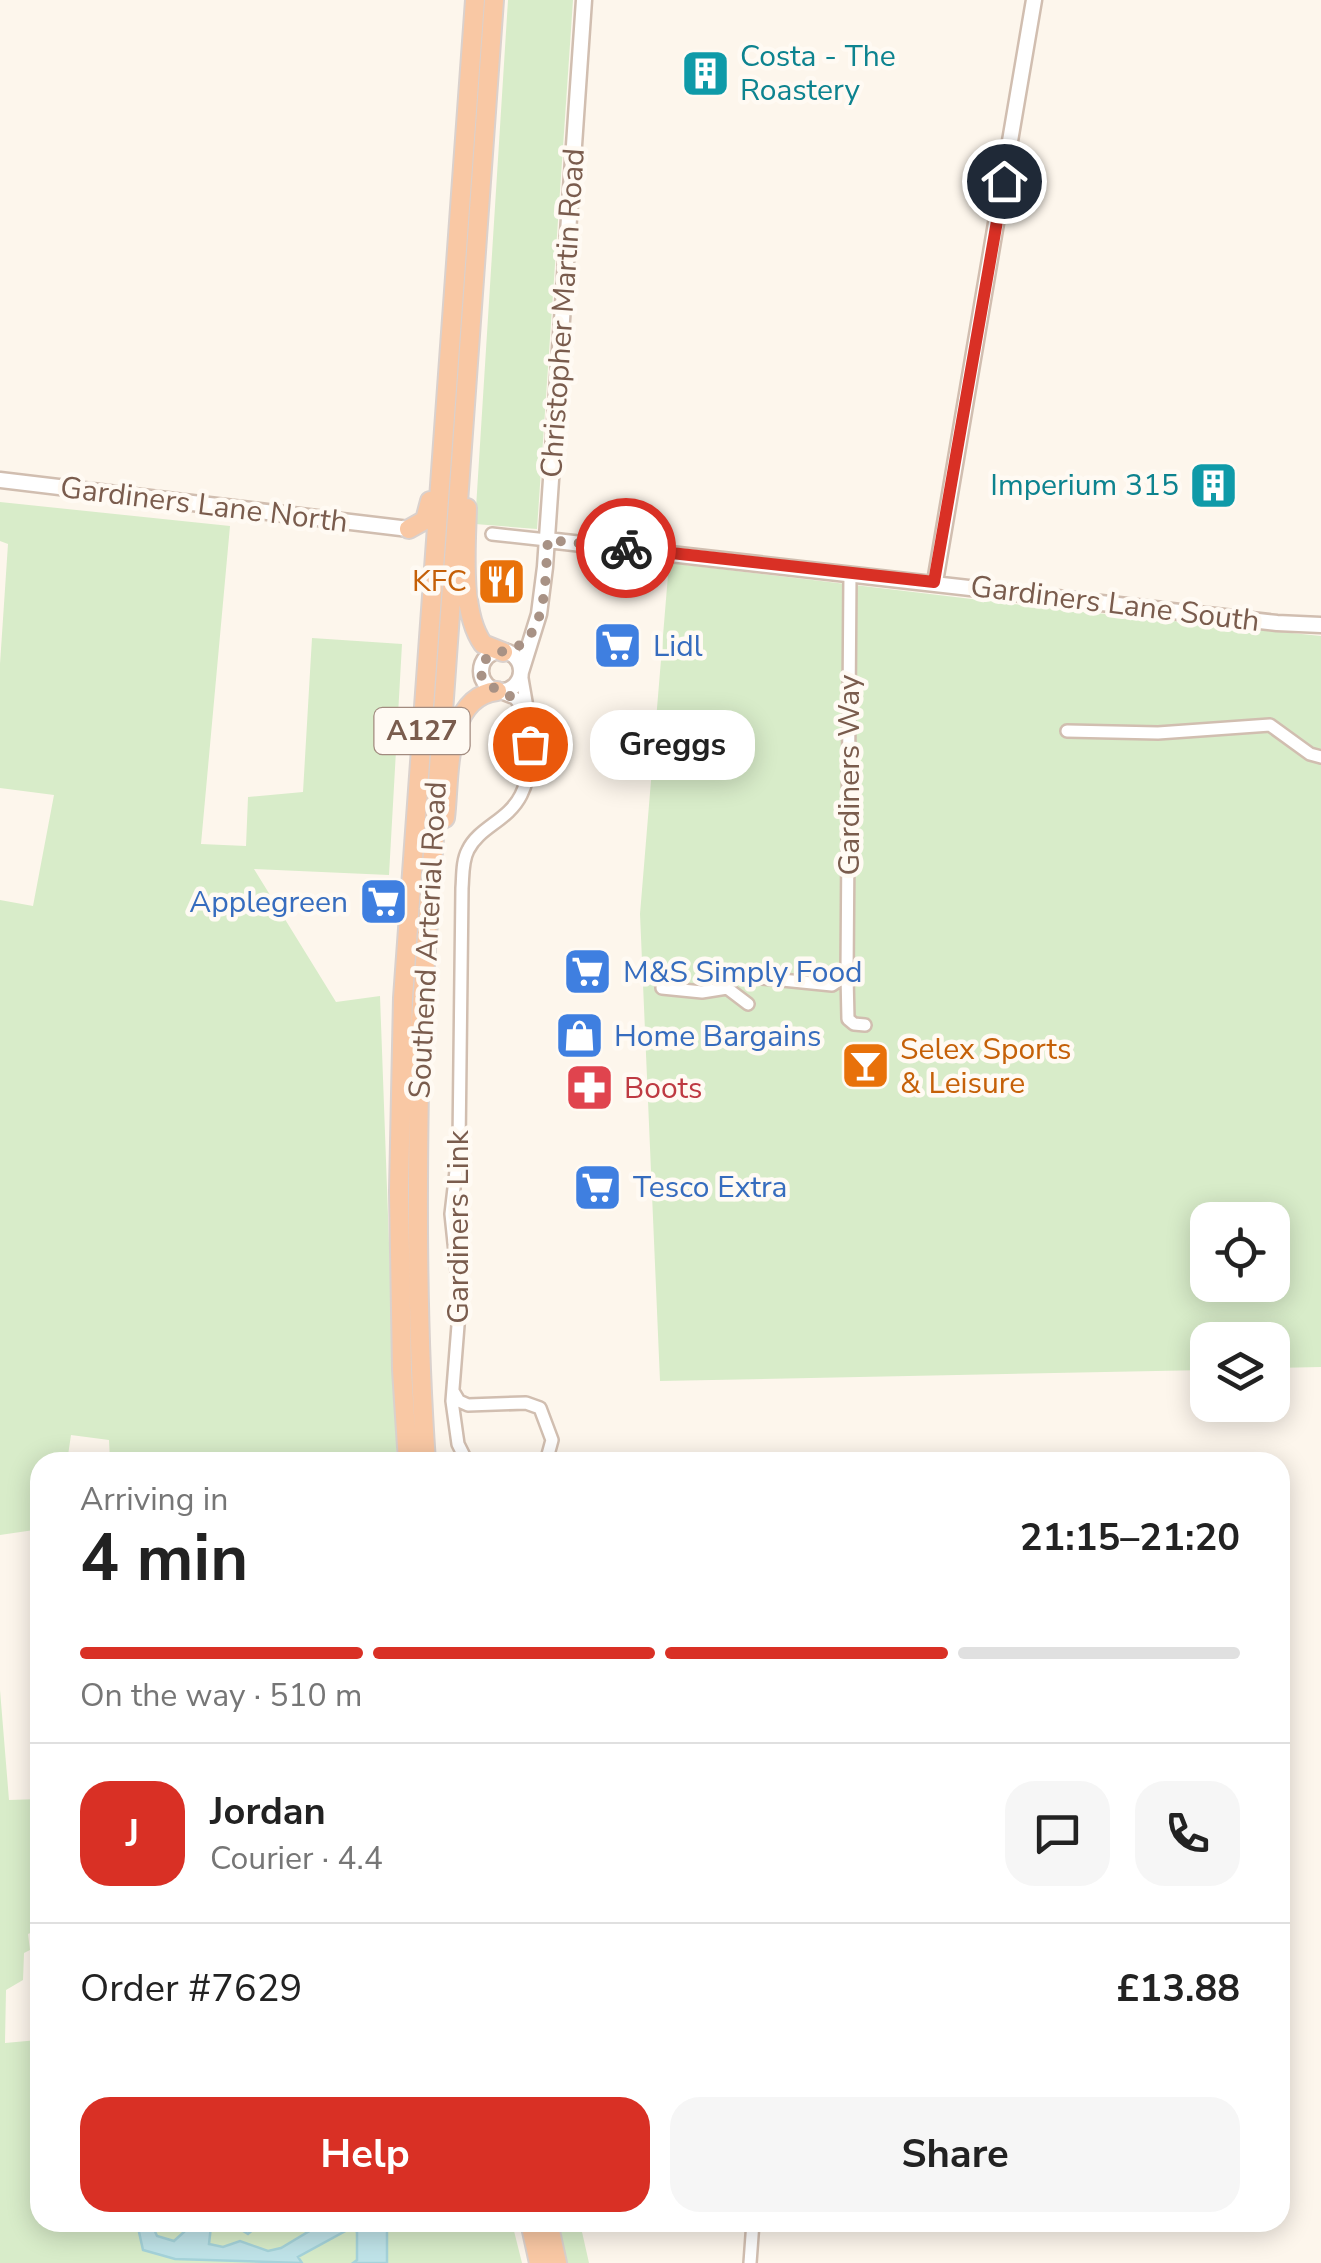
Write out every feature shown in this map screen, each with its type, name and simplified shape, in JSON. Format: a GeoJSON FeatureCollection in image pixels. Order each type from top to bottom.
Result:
{"type":"FeatureCollection","features":[{"type":"Feature","properties":{"kind":"highway","name":"Southend Arterial Road"},"geometry":{"type":"LineString","coordinates":[[425,1452],[416,1191],[420,1033],[466,252],[475,0]]}},
{"type":"Feature","properties":{"kind":"highway","name":"Southend Arterial Road"},"geometry":{"type":"LineString","coordinates":[[408,1452],[399,1211],[402,1052],[422,732],[466,252],[494,0]]}},
{"type":"Feature","properties":{"kind":"highway","name":"A127"},"geometry":{"type":"LineString","coordinates":[[409,529],[420,525],[429,511],[466,252]]}},
{"type":"Feature","properties":{"kind":"highway","name":"A127"},"geometry":{"type":"LineString","coordinates":[[466,252],[468,598],[480,639],[489,648],[503,652]]}},
{"type":"Feature","properties":{"kind":"highway","name":"A127"},"geometry":{"type":"LineString","coordinates":[[409,529],[421,536],[426,550],[422,732]]}},
{"type":"Feature","properties":{"kind":"highway","name":"A127"},"geometry":{"type":"LineString","coordinates":[[420,1033],[455,736],[463,714],[474,700],[498,690]]}},
{"type":"Feature","properties":{"kind":"highway"},"geometry":{"type":"LineString","coordinates":[[532,2232],[538,2263]]}},
{"type":"Feature","properties":{"kind":"highway"},"geometry":{"type":"LineString","coordinates":[[550,2232],[557,2263]]}},
{"type":"Feature","properties":{"kind":"street","name":"Christopher Martin Road"},"geometry":{"type":"LineString","coordinates":[[521,672],[536,625],[548,540],[584,0]]}},
{"type":"Feature","properties":{"kind":"street"},"geometry":{"type":"LineString","coordinates":[[934,582],[1034,0]]}},
{"type":"Feature","properties":{"kind":"street","name":"Gardiners Lane North"},"geometry":{"type":"LineString","coordinates":[[0,480],[409,529]]}},
{"type":"Feature","properties":{"kind":"street","name":"Gardiners Lane South"},"geometry":{"type":"LineString","coordinates":[[492,534],[1277,623],[1321,624]]}},
{"type":"Feature","properties":{"kind":"street","name":"Gardiners Way"},"geometry":{"type":"LineString","coordinates":[[850,574],[848,1019],[865,1025]]}},
{"type":"Feature","properties":{"kind":"street"},"geometry":{"type":"LineString","coordinates":[[530,730],[521,704],[484,681],[481,669],[491,654],[520,647],[536,625]]}},
{"type":"Feature","properties":{"kind":"street"},"geometry":{"type":"LineString","coordinates":[[498,690],[514,687],[521,672],[515,657],[503,652]]}},
{"type":"Feature","properties":{"kind":"street","name":"Gardiners Link"},"geometry":{"type":"LineString","coordinates":[[460,1452],[452,1387],[460,1300],[452,1214],[458,1145],[459,929],[464,861],[471,844],[502,820],[519,799],[528,771],[530,730],[521,672]]}},
{"type":"Feature","properties":{"kind":"street"},"geometry":{"type":"LineString","coordinates":[[1067,731],[1158,733],[1270,725],[1321,758]]}},
{"type":"Feature","properties":{"kind":"street"},"geometry":{"type":"LineString","coordinates":[[727,988],[731,975],[832,985],[847,976]]}},
{"type":"Feature","properties":{"kind":"street"},"geometry":{"type":"LineString","coordinates":[[662,988],[702,992],[727,988],[748,1004]]}},
{"type":"Feature","properties":{"kind":"street"},"geometry":{"type":"LineString","coordinates":[[452,1387],[456,1398],[468,1405],[526,1403],[540,1408],[552,1440],[549,1452]]}},
{"type":"Feature","properties":{"kind":"street"},"geometry":{"type":"LineString","coordinates":[[750,2263],[752,2232]]}},
{"type":"Feature","properties":{"kind":"green space"},"geometry":{"type":"Polygon","coordinates":[[[508,0],[573,0],[537,529],[475,524],[508,0]]]}},
{"type":"Feature","properties":{"kind":"green space"},"geometry":{"type":"Polygon","coordinates":[[[0,502],[230,526],[201,844],[246,846],[248,797],[303,792],[312,638],[402,644],[389,875],[254,869],[336,1002],[380,996],[397,1452],[110,1452],[109,1440],[71,1435],[68,1452],[30,1452],[30,1531],[0,1535],[0,900],[33,906],[54,795],[0,788],[0,664],[8,544],[0,541],[0,502]]]}},
{"type":"Feature","properties":{"kind":"green space"},"geometry":{"type":"Polygon","coordinates":[[[669,563],[1321,636],[1321,1367],[1290,1368],[1290,1322],[1190,1322],[1190,1370],[660,1381],[640,914],[669,563]]]}},
{"type":"Feature","properties":{"kind":"green space"},"geometry":{"type":"Polygon","coordinates":[[[0,1690],[9,1800],[30,1799],[30,1950],[24,1953],[23,1980],[6,1990],[5,2043],[30,2041],[30,2232],[514,2232],[522,2263],[0,2263],[0,1690]]]}},
{"type":"Feature","properties":{"kind":"green space"},"geometry":{"type":"Polygon","coordinates":[[[561,2232],[582,2232],[589,2263],[567,2263],[561,2232]]]}},
{"type":"Feature","properties":{"kind":"water"},"geometry":{"type":"Polygon","coordinates":[[[139,2232],[155,2232],[174,2241],[184,2232],[210,2232],[209,2244],[223,2247],[240,2241],[268,2251],[308,2232],[344,2232],[298,2257],[302,2263],[175,2259],[143,2250],[139,2232]]]}},
{"type":"Feature","properties":{"kind":"water"},"geometry":{"type":"Polygon","coordinates":[[[357,2232],[387,2232],[387,2263],[353,2263],[357,2260],[357,2232]]]}},
{"type":"Feature","properties":{"kind":"way so far"},"geometry":{"type":"LineString","coordinates":[[530,744],[526,712],[510,694],[487,685],[482,676],[483,663],[491,654],[520,647],[531,635],[539,614],[548,540],[626,548]]}},
{"type":"Feature","properties":{"kind":"place","name":"Costa - The Roastery"},"geometry":{"type":"Point","coordinates":[705,73]}},
{"type":"Feature","properties":{"kind":"place","name":"Imperium 315"},"geometry":{"type":"Point","coordinates":[1214,485]}},
{"type":"Feature","properties":{"kind":"place","name":"KFC"},"geometry":{"type":"Point","coordinates":[502,581]}},
{"type":"Feature","properties":{"kind":"place","name":"Lidl"},"geometry":{"type":"Point","coordinates":[618,646]}},
{"type":"Feature","properties":{"kind":"place","name":"Greggs"},"geometry":{"type":"Point","coordinates":[530,744]}},
{"type":"Feature","properties":{"kind":"place","name":"Applegreen"},"geometry":{"type":"Point","coordinates":[383,902]}},
{"type":"Feature","properties":{"kind":"place","name":"M&S Simply Food"},"geometry":{"type":"Point","coordinates":[588,972]}},
{"type":"Feature","properties":{"kind":"place","name":"Home Bargains"},"geometry":{"type":"Point","coordinates":[579,1036]}},
{"type":"Feature","properties":{"kind":"place","name":"Selex Sports & Leisure"},"geometry":{"type":"Point","coordinates":[865,1066]}},
{"type":"Feature","properties":{"kind":"place","name":"Boots"},"geometry":{"type":"Point","coordinates":[589,1088]}},
{"type":"Feature","properties":{"kind":"place","name":"Tesco Extra"},"geometry":{"type":"Point","coordinates":[598,1187]}},
{"type":"Feature","properties":{"kind":"route"},"geometry":{"type":"LineString","coordinates":[[626,548],[934,582],[1004,181]]}}]}
